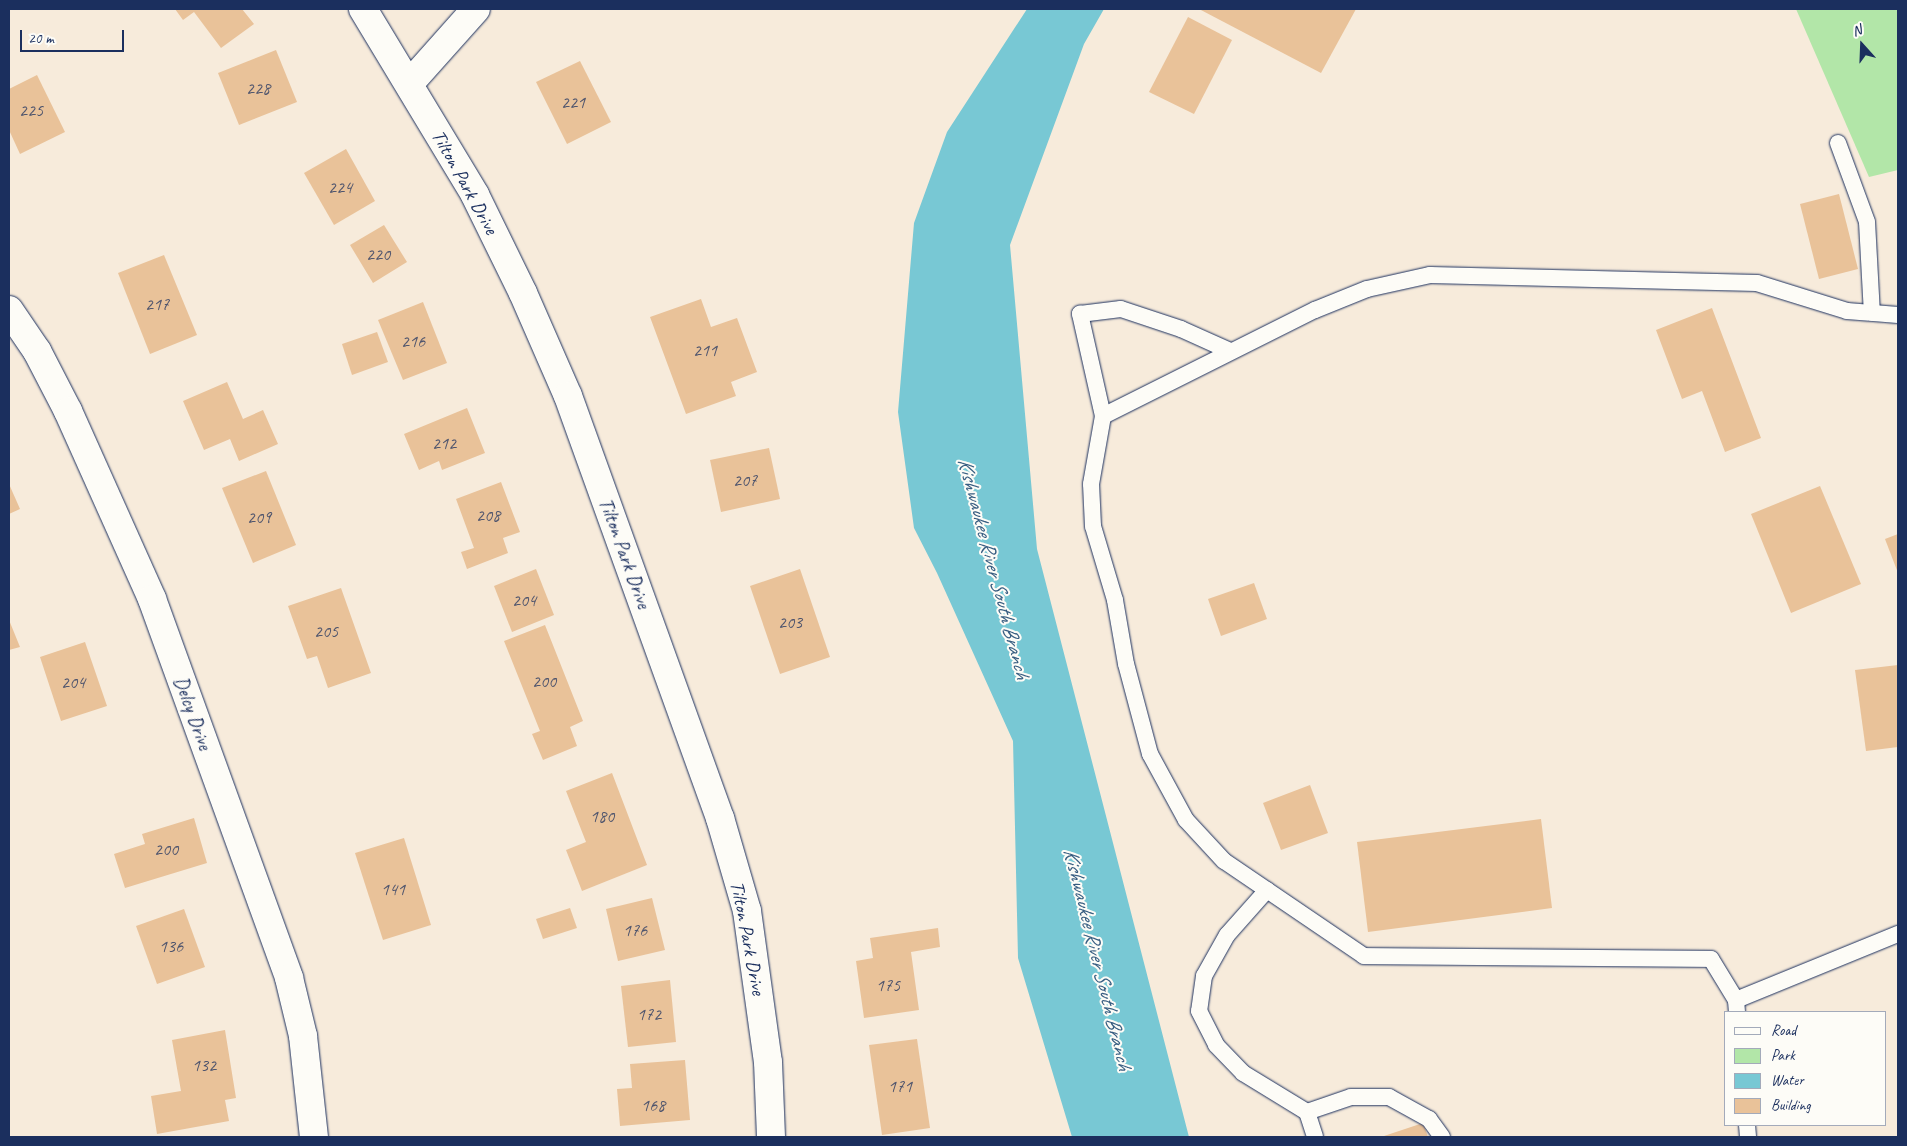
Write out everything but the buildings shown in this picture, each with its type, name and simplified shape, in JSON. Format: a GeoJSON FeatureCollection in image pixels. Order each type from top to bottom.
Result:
{"type":"FeatureCollection","features":[{"type":"Feature","properties":{"kind":"street","name":"Tilton Park Drive"},"geometry":{"type":"LineString","coordinates":[[362,9],[410,83],[475,195],[523,293],[568,396],[720,818],[754,947],[768,1062],[771,1137]]}},
{"type":"Feature","properties":{"kind":"street"},"geometry":{"type":"LineString","coordinates":[[410,83],[476,9]]}},
{"type":"Feature","properties":{"kind":"street","name":"Delcy Drive"},"geometry":{"type":"LineString","coordinates":[[9,310],[37,352],[68,412],[152,599],[289,978],[303,1036],[314,1137]]}},
{"type":"Feature","properties":{"kind":"lane"},"geometry":{"type":"LineString","coordinates":[[1838,142],[1867,222],[1872,313]]}},
{"type":"Feature","properties":{"kind":"lane"},"geometry":{"type":"LineString","coordinates":[[1103,416],[1315,310],[1367,289],[1430,275],[1757,283],[1847,311],[1898,315]]}},
{"type":"Feature","properties":{"kind":"lane"},"geometry":{"type":"LineString","coordinates":[[1230,351],[1181,329],[1121,308],[1080,314],[1103,416],[1091,484],[1093,526],[1115,600],[1126,664],[1150,754],[1186,820],[1224,861],[1364,956],[1711,959],[1737,1006],[1898,934]]}},
{"type":"Feature","properties":{"kind":"lane"},"geometry":{"type":"LineString","coordinates":[[1267,890],[1227,935],[1213,959],[1204,976],[1199,1011],[1216,1045],[1243,1073],[1307,1112],[1315,1137]]}},
{"type":"Feature","properties":{"kind":"lane"},"geometry":{"type":"LineString","coordinates":[[1307,1112],[1351,1096],[1389,1097],[1429,1119],[1442,1137]]}},
{"type":"Feature","properties":{"kind":"green space"},"geometry":{"type":"Polygon","coordinates":[[[1796,9],[1898,9],[1898,170],[1869,177],[1796,9]]]}},
{"type":"Feature","properties":{"kind":"water","name":"Kishwaukee River South Branch"},"geometry":{"type":"Polygon","coordinates":[[[1027,9],[1104,9],[1084,44],[1010,245],[1037,549],[1189,1137],[1072,1137],[1018,958],[1013,741],[937,573],[914,528],[898,412],[914,223],[947,132],[1027,9]]]}}]}
